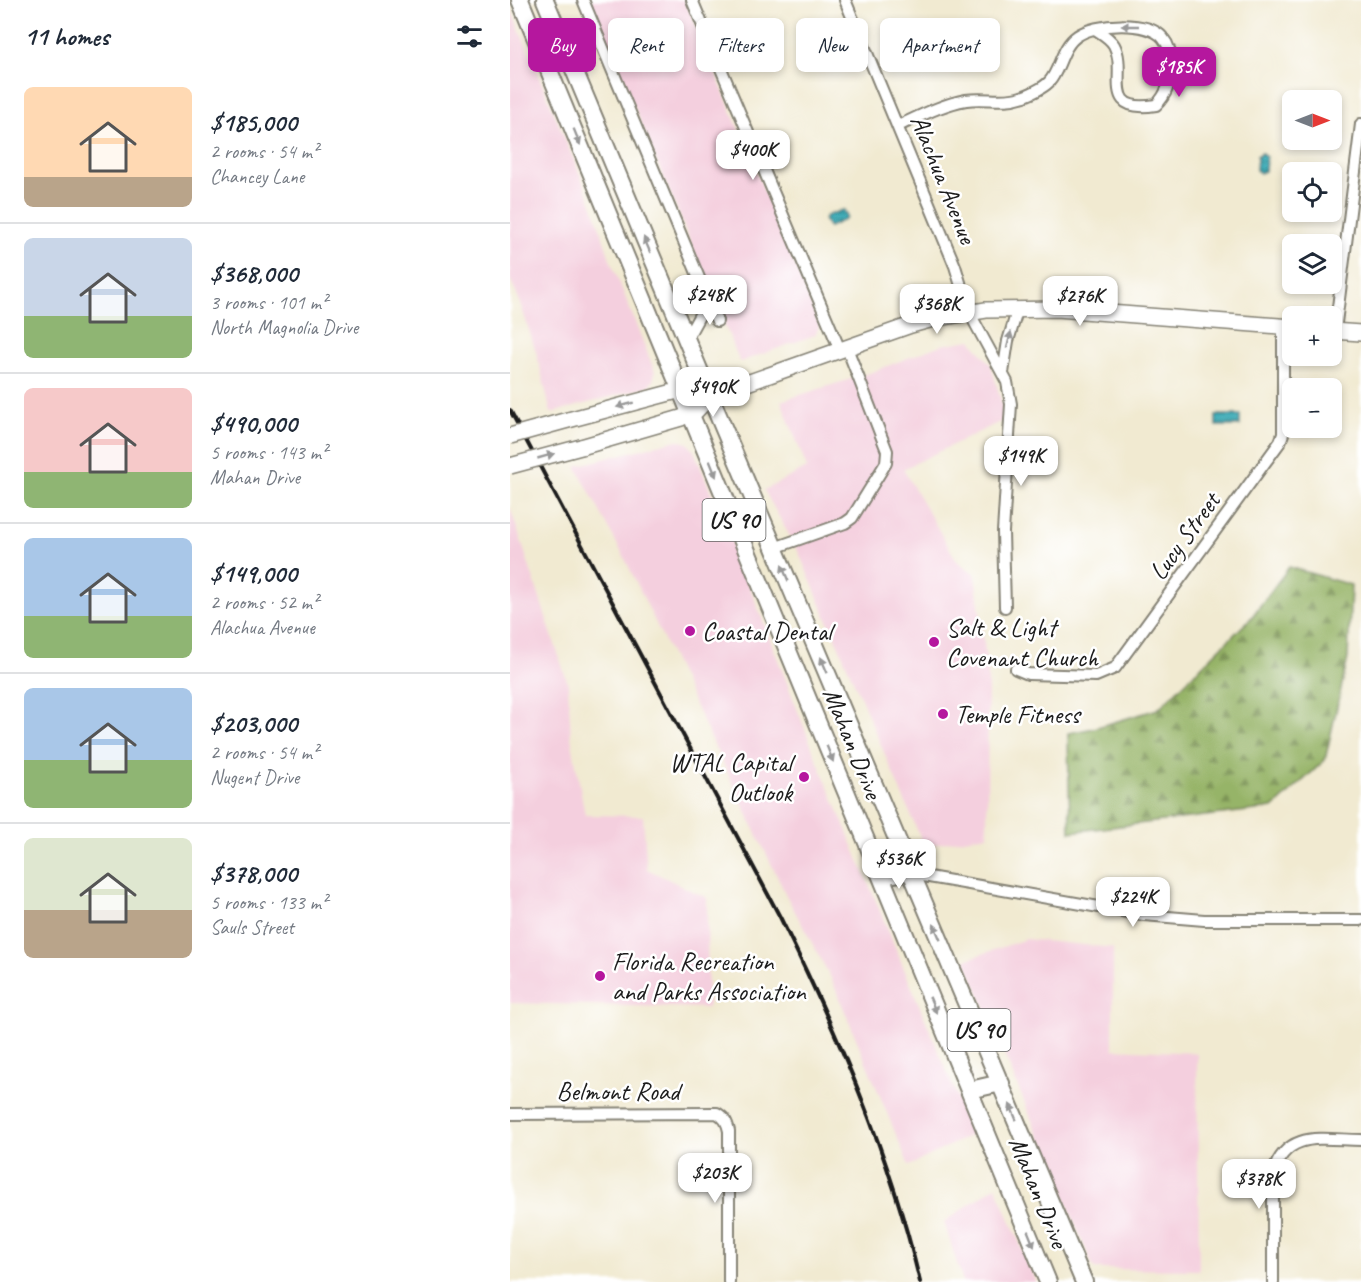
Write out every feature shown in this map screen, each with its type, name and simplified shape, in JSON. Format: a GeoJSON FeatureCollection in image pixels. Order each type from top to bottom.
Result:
{"type":"FeatureCollection","features":[{"type":"Feature","properties":{"kind":"main road","name":"US 90"},"geometry":{"type":"LineString","coordinates":[[520,0],[681,390]]}},
{"type":"Feature","properties":{"kind":"main road","name":"US 90"},"geometry":{"type":"LineString","coordinates":[[545,0],[710,396]]}},
{"type":"Feature","properties":{"kind":"main road"},"geometry":{"type":"LineString","coordinates":[[555,83],[563,84],[586,99]]}},
{"type":"Feature","properties":{"kind":"main road"},"geometry":{"type":"LineString","coordinates":[[510,466],[691,414],[710,396],[911,325],[969,312],[1018,308],[1072,309],[1282,326]]}},
{"type":"Feature","properties":{"kind":"main road"},"geometry":{"type":"LineString","coordinates":[[1342,332],[1361,333]]}},
{"type":"Feature","properties":{"kind":"main road"},"geometry":{"type":"LineString","coordinates":[[510,436],[681,390],[696,391],[710,396]]}},
{"type":"Feature","properties":{"kind":"main road","name":"Mahan Drive"},"geometry":{"type":"LineString","coordinates":[[681,390],[1048,1282]]}},
{"type":"Feature","properties":{"kind":"main road","name":"Mahan Drive"},"geometry":{"type":"LineString","coordinates":[[710,396],[1084,1282]]}},
{"type":"Feature","properties":{"kind":"main road"},"geometry":{"type":"LineString","coordinates":[[820,730],[846,719]]}},
{"type":"Feature","properties":{"kind":"main road"},"geometry":{"type":"LineString","coordinates":[[970,1090],[1001,1083]]}},
{"type":"Feature","properties":{"kind":"street"},"geometry":{"type":"LineString","coordinates":[[583,0],[717,321]]}},
{"type":"Feature","properties":{"kind":"street"},"geometry":{"type":"LineString","coordinates":[[692,0],[887,452],[887,459],[852,518],[845,523],[774,548]]}},
{"type":"Feature","properties":{"kind":"street","name":"Alachua Avenue"},"geometry":{"type":"LineString","coordinates":[[845,0],[955,266],[969,312],[1007,382],[1011,404],[1003,532],[1005,607]]}},
{"type":"Feature","properties":{"kind":"street"},"geometry":{"type":"LineString","coordinates":[[898,126],[939,108],[966,100],[1019,98],[1050,82],[1064,51],[1077,36],[1095,29],[1115,26],[1142,26],[1163,37],[1171,58],[1171,74],[1164,98],[1156,105],[1134,106],[1125,102],[1118,93],[1118,56],[1114,45],[1095,29]]}},
{"type":"Feature","properties":{"kind":"street"},"geometry":{"type":"LineString","coordinates":[[1337,306],[1361,124]]}},
{"type":"Feature","properties":{"kind":"street"},"geometry":{"type":"LineString","coordinates":[[686,340],[708,300]]}},
{"type":"Feature","properties":{"kind":"street","name":"Alachua Avenue"},"geometry":{"type":"LineString","coordinates":[[1003,373],[1008,341],[1018,308]]}},
{"type":"Feature","properties":{"kind":"street","name":"Lucy Street"},"geometry":{"type":"LineString","coordinates":[[1016,669],[1028,674],[1096,676],[1115,668],[1280,442],[1283,434],[1286,366]]}},
{"type":"Feature","properties":{"kind":"street"},"geometry":{"type":"LineString","coordinates":[[881,879],[912,874],[1144,915],[1204,920],[1361,920]]}},
{"type":"Feature","properties":{"kind":"street","name":"Belmont Road"},"geometry":{"type":"LineString","coordinates":[[510,1114],[717,1113],[725,1119],[729,1131],[729,1282]]}},
{"type":"Feature","properties":{"kind":"street"},"geometry":{"type":"LineString","coordinates":[[1273,1282],[1273,1173],[1278,1159],[1284,1150],[1298,1141],[1361,1140]]}},
{"type":"Feature","properties":{"kind":"shaded area"},"geometry":{"type":"Polygon","coordinates":[[[590,0],[685,0],[696,26],[696,72],[715,72],[820,325],[815,335],[740,362],[620,72],[684,72],[684,18],[608,18],[608,43],[590,0]]]}},
{"type":"Feature","properties":{"kind":"shaded area"},"geometry":{"type":"Polygon","coordinates":[[[510,7],[528,50],[528,72],[537,72],[593,206],[610,259],[655,372],[653,381],[647,387],[551,413],[537,355],[510,279],[510,7]]]}},
{"type":"Feature","properties":{"kind":"shaded area"},"geometry":{"type":"Polygon","coordinates":[[[971,340],[991,365],[1006,419],[903,469],[957,561],[975,574],[988,674],[987,835],[924,846],[798,551],[764,490],[807,468],[781,401],[867,374],[941,345],[971,340]]]}},
{"type":"Feature","properties":{"kind":"shaded area"},"geometry":{"type":"Polygon","coordinates":[[[677,440],[688,443],[694,451],[815,755],[973,1134],[909,1166],[831,978],[787,897],[626,561],[576,466],[677,440]]]}},
{"type":"Feature","properties":{"kind":"shaded area"},"geometry":{"type":"Polygon","coordinates":[[[510,507],[568,684],[571,737],[585,815],[643,816],[647,869],[707,898],[708,1008],[510,1003],[510,507]]]}},
{"type":"Feature","properties":{"kind":"shaded area"},"geometry":{"type":"Polygon","coordinates":[[[1026,939],[1113,948],[1113,1049],[1197,1053],[1199,1270],[1094,1269],[965,960],[1026,939]]]}},
{"type":"Feature","properties":{"kind":"shaded area"},"geometry":{"type":"Polygon","coordinates":[[[996,1186],[1036,1282],[963,1282],[944,1222],[996,1186]]]}},
{"type":"Feature","properties":{"kind":"green space"},"geometry":{"type":"Polygon","coordinates":[[[1289,567],[1351,585],[1348,658],[1325,760],[1273,808],[1070,832],[1068,733],[1094,728],[1158,709],[1251,618],[1289,567]]]}},
{"type":"Feature","properties":{"kind":"water"},"geometry":{"type":"Polygon","coordinates":[[[1262,153],[1266,157],[1265,171],[1260,173],[1256,170],[1257,156],[1262,153]]]}},
{"type":"Feature","properties":{"kind":"water"},"geometry":{"type":"Polygon","coordinates":[[[844,210],[846,219],[829,227],[824,219],[826,216],[844,210]]]}},
{"type":"Feature","properties":{"kind":"water"},"geometry":{"type":"Polygon","coordinates":[[[1216,415],[1240,415],[1240,426],[1216,426],[1216,415]]]}},
{"type":"Feature","properties":{"kind":"railway"},"geometry":{"type":"LineString","coordinates":[[510,410],[780,917],[801,961],[842,1050],[878,1142],[894,1188],[920,1282]]}},
{"type":"Feature","properties":{"kind":"place","name":"Coastal Dental"},"geometry":{"type":"Point","coordinates":[690,631]}},
{"type":"Feature","properties":{"kind":"place","name":"Salt & Light Covenant Church"},"geometry":{"type":"Point","coordinates":[934,642]}},
{"type":"Feature","properties":{"kind":"place","name":"Temple Fitness"},"geometry":{"type":"Point","coordinates":[943,714]}},
{"type":"Feature","properties":{"kind":"place","name":"WTAL Capital Outlook"},"geometry":{"type":"Point","coordinates":[804,777]}},
{"type":"Feature","properties":{"kind":"place","name":"Florida Recreation and Parks Association"},"geometry":{"type":"Point","coordinates":[600,976]}}]}
